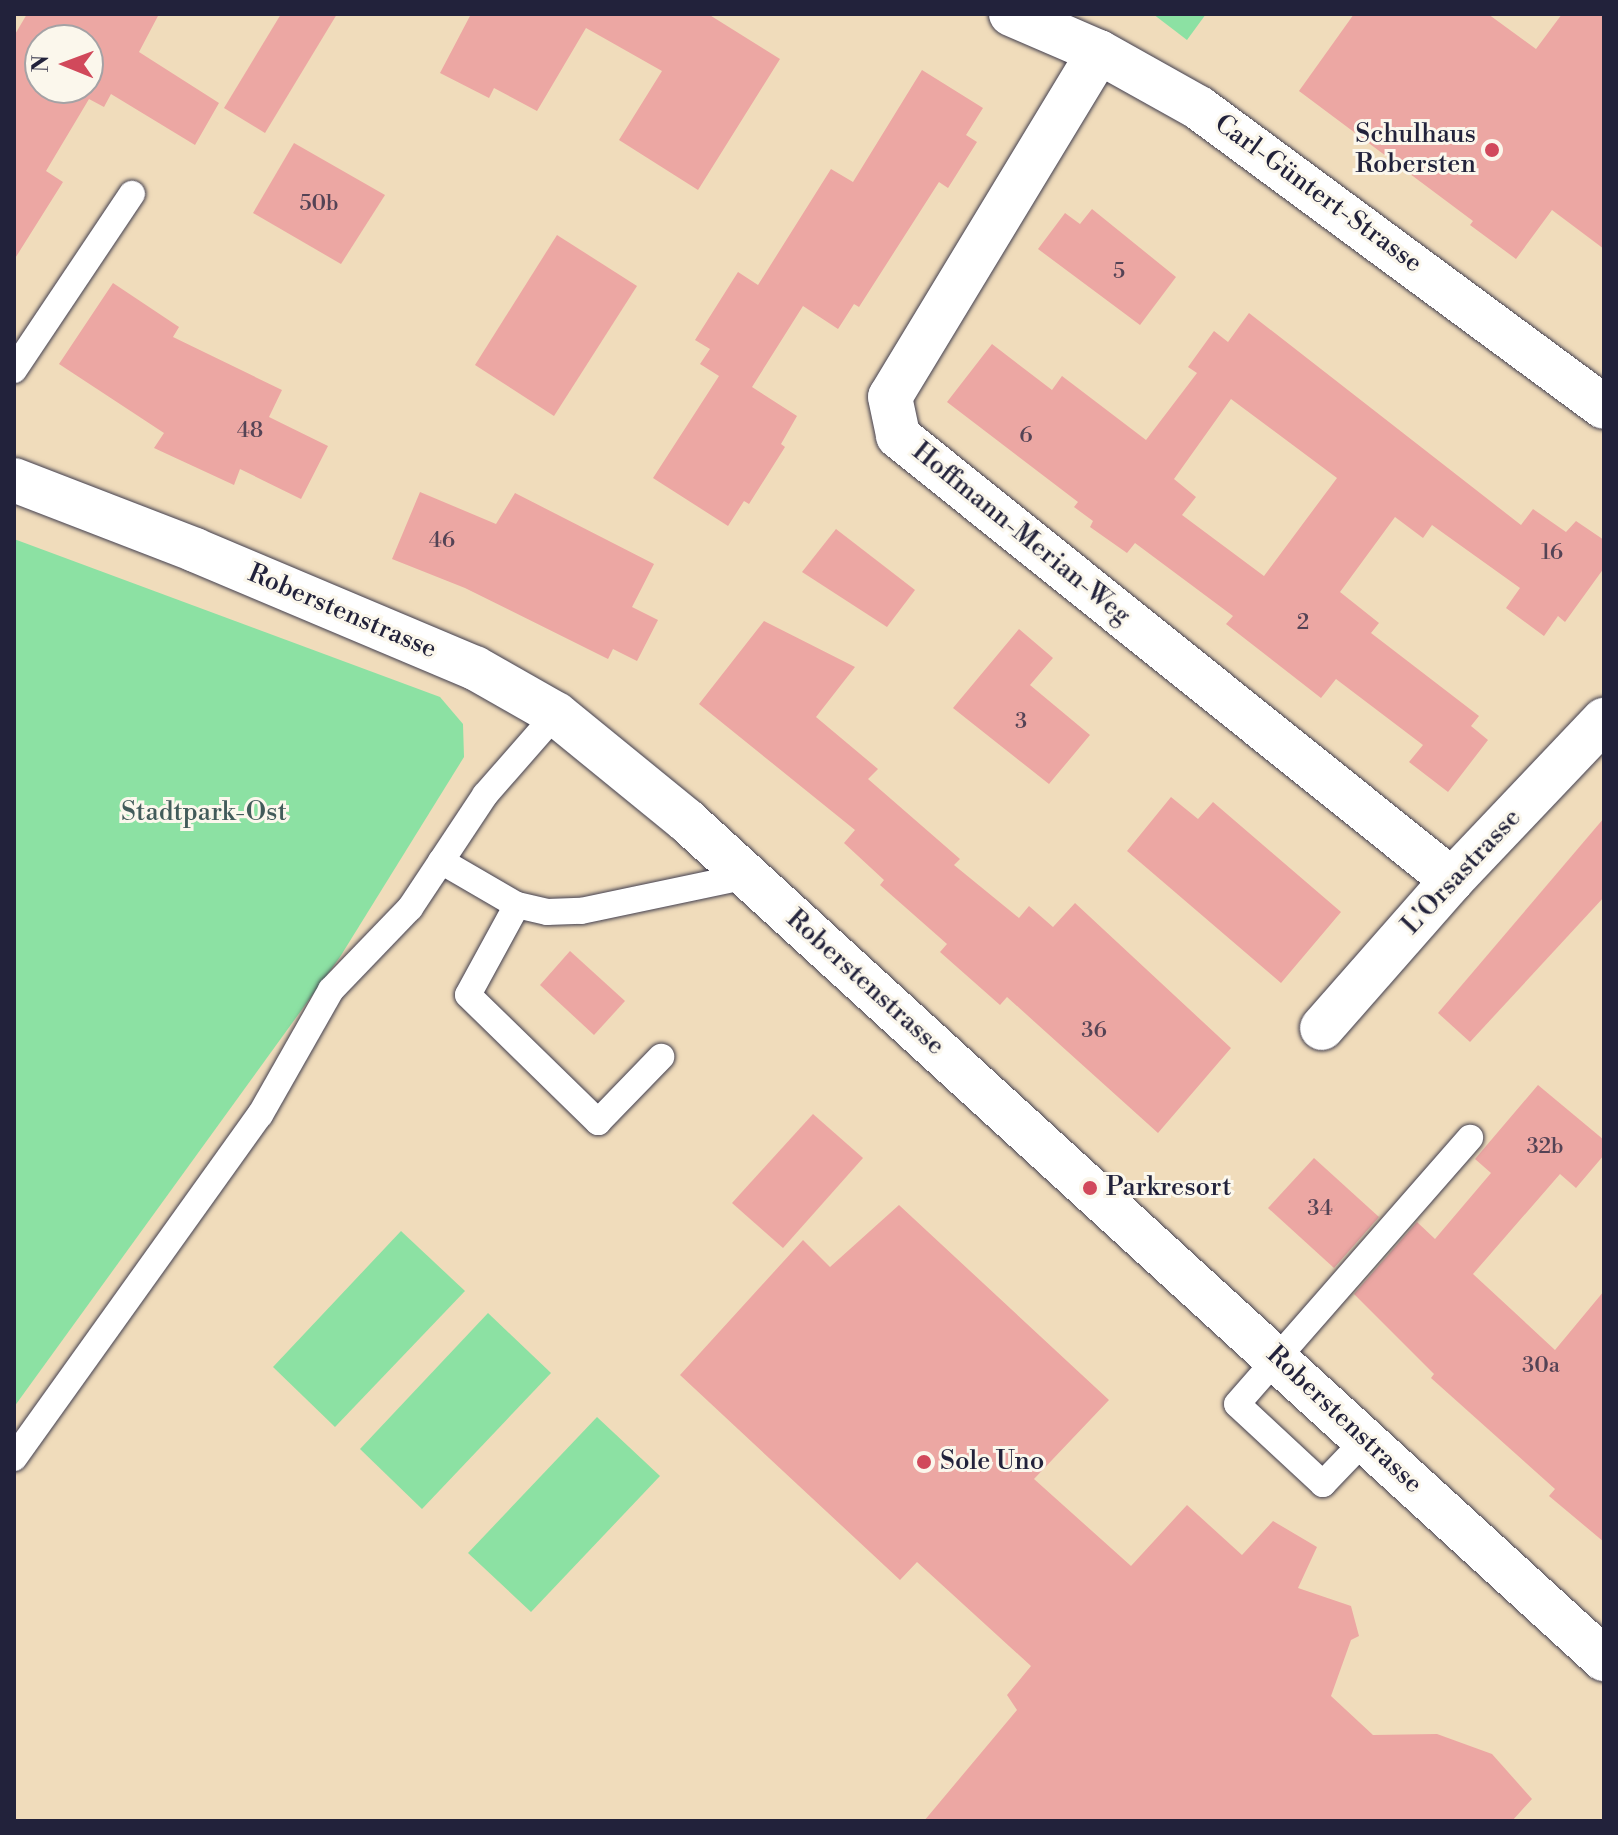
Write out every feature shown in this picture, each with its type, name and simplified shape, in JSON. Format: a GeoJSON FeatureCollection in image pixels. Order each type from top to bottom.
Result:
{"type":"FeatureCollection","features":[{"type":"Feature","properties":{"kind":"street","name":"Carl-Güntert-Strasse"},"geometry":{"type":"LineString","coordinates":[[1011,14],[1099,52],[1212,117],[1604,407]]}},
{"type":"Feature","properties":{"kind":"street","name":"Hoffmann-Merian-Weg"},"geometry":{"type":"LineString","coordinates":[[1099,52],[890,397],[898,436],[1452,880]]}},
{"type":"Feature","properties":{"kind":"street","name":"Roberstenstrasse"},"geometry":{"type":"LineString","coordinates":[[14,480],[195,550],[475,668],[556,714],[627,769],[747,876],[1604,1659]]}},
{"type":"Feature","properties":{"kind":"street","name":"L'Orsastrasse"},"geometry":{"type":"LineString","coordinates":[[1322,1028],[1452,880],[1604,720]]}},
{"type":"Feature","properties":{"kind":"lane"},"geometry":{"type":"LineString","coordinates":[[14,370],[132,194]]}},
{"type":"Feature","properties":{"kind":"lane"},"geometry":{"type":"LineString","coordinates":[[14,1458],[260,1115],[331,990],[410,908],[485,795],[556,714]]}},
{"type":"Feature","properties":{"kind":"lane"},"geometry":{"type":"LineString","coordinates":[[441,861],[517,905],[547,912],[581,911],[747,876]]}},
{"type":"Feature","properties":{"kind":"lane"},"geometry":{"type":"LineString","coordinates":[[517,905],[468,995],[598,1122],[661,1057]]}},
{"type":"Feature","properties":{"kind":"lane"},"geometry":{"type":"LineString","coordinates":[[1365,1440],[1323,1484],[1237,1404],[1470,1138]]}},
{"type":"Feature","properties":{"kind":"green space"},"geometry":{"type":"Polygon","coordinates":[[[1153,14],[1206,14],[1187,40],[1153,14]]]}},
{"type":"Feature","properties":{"kind":"green space","name":"Stadtpark-Ost"},"geometry":{"type":"Polygon","coordinates":[[[14,539],[440,697],[463,724],[464,757],[340,957],[14,1407],[14,539]]]}},
{"type":"Feature","properties":{"kind":"green space"},"geometry":{"type":"Polygon","coordinates":[[[401,1231],[465,1291],[335,1427],[273,1367],[401,1231]]]}},
{"type":"Feature","properties":{"kind":"green space"},"geometry":{"type":"Polygon","coordinates":[[[488,1313],[551,1373],[422,1509],[360,1449],[488,1313]]]}},
{"type":"Feature","properties":{"kind":"green space"},"geometry":{"type":"Polygon","coordinates":[[[597,1417],[660,1476],[531,1612],[468,1553],[597,1417]]]}},
{"type":"Feature","properties":{"kind":"building"},"geometry":{"type":"Polygon","coordinates":[[[27,14],[159,14],[139,52],[219,103],[195,145],[111,94],[104,107],[98,104],[104,104],[104,24],[24,24],[24,104],[86,104],[46,171],[63,182],[14,260],[14,36],[27,14]]]}},
{"type":"Feature","properties":{"kind":"building"},"geometry":{"type":"Polygon","coordinates":[[[281,14],[337,14],[265,133],[224,108],[281,14]]]}},
{"type":"Feature","properties":{"kind":"building"},"geometry":{"type":"Polygon","coordinates":[[[471,14],[708,14],[780,59],[698,190],[619,140],[662,71],[586,28],[537,111],[494,88],[489,98],[440,73],[471,14]]]}},
{"type":"Feature","properties":{"kind":"building","name":"Schulhaus Robersten"},"geometry":{"type":"Polygon","coordinates":[[[1354,14],[1488,14],[1536,49],[1562,14],[1604,14],[1604,249],[1552,210],[1516,259],[1470,225],[1473,221],[1299,91],[1354,14]]]}},
{"type":"Feature","properties":{"kind":"building"},"geometry":{"type":"Polygon","coordinates":[[[922,70],[983,108],[966,135],[977,142],[948,188],[939,182],[859,307],[854,304],[838,329],[803,306],[752,387],[797,416],[781,444],[785,447],[749,504],[744,501],[728,526],[653,478],[719,376],[700,364],[710,349],[695,340],[738,272],[758,285],[831,169],[853,182],[922,70]]]}},
{"type":"Feature","properties":{"kind":"building"},"geometry":{"type":"Polygon","coordinates":[[[294,143],[385,195],[341,264],[253,213],[294,143]]]}},
{"type":"Feature","properties":{"kind":"building"},"geometry":{"type":"Polygon","coordinates":[[[1092,209],[1176,277],[1140,325],[1038,249],[1065,213],[1080,224],[1092,209]]]}},
{"type":"Feature","properties":{"kind":"building"},"geometry":{"type":"Polygon","coordinates":[[[557,235],[637,286],[554,416],[475,365],[557,235]]]}},
{"type":"Feature","properties":{"kind":"building"},"geometry":{"type":"Polygon","coordinates":[[[113,283],[179,327],[173,337],[282,390],[269,417],[328,446],[301,499],[240,469],[234,485],[154,448],[164,433],[59,364],[113,283]]]}},
{"type":"Feature","properties":{"kind":"building"},"geometry":{"type":"Polygon","coordinates":[[[1249,313],[1521,525],[1533,509],[1566,532],[1576,521],[1604,540],[1604,568],[1565,622],[1558,616],[1544,636],[1506,608],[1520,588],[1432,525],[1423,538],[1395,517],[1340,592],[1379,623],[1371,633],[1479,716],[1471,726],[1488,740],[1448,792],[1409,762],[1423,745],[1336,679],[1321,698],[1226,624],[1233,616],[1135,543],[1127,553],[1090,527],[1093,521],[1074,507],[1078,502],[947,402],[992,344],[1052,390],[1062,376],[1146,440],[1197,373],[1188,367],[1214,331],[1228,342],[1249,313]],[[1231,399],[1174,479],[1196,497],[1182,515],[1264,576],[1337,478],[1231,399]]]}},
{"type":"Feature","properties":{"kind":"building"},"geometry":{"type":"Polygon","coordinates":[[[420,492],[496,524],[515,493],[654,564],[632,607],[658,620],[637,661],[613,649],[608,659],[465,588],[392,559],[420,492]]]}},
{"type":"Feature","properties":{"kind":"building"},"geometry":{"type":"Polygon","coordinates":[[[836,529],[915,590],[887,627],[802,572],[836,529]]]}},
{"type":"Feature","properties":{"kind":"building"},"geometry":{"type":"Polygon","coordinates":[[[764,621],[855,667],[816,717],[878,769],[868,779],[960,859],[954,865],[1019,918],[1029,906],[1053,927],[1075,903],[1231,1048],[1158,1133],[1007,997],[1000,1005],[940,952],[947,944],[880,885],[884,880],[844,843],[855,830],[699,704],[764,621]]]}},
{"type":"Feature","properties":{"kind":"building"},"geometry":{"type":"Polygon","coordinates":[[[1019,629],[1053,658],[1030,685],[1090,735],[1049,784],[953,708],[1019,629]]]}},
{"type":"Feature","properties":{"kind":"building"},"geometry":{"type":"Polygon","coordinates":[[[1171,797],[1198,819],[1213,802],[1341,912],[1281,983],[1127,851],[1171,797]]]}},
{"type":"Feature","properties":{"kind":"building"},"geometry":{"type":"Polygon","coordinates":[[[1604,818],[1604,897],[1470,1042],[1438,1013],[1604,818]]]}},
{"type":"Feature","properties":{"kind":"building"},"geometry":{"type":"Polygon","coordinates":[[[570,951],[625,1001],[594,1035],[540,985],[570,951]]]}},
{"type":"Feature","properties":{"kind":"building"},"geometry":{"type":"Polygon","coordinates":[[[1538,1085],[1604,1140],[1604,1155],[1576,1188],[1560,1174],[1473,1274],[1555,1350],[1604,1291],[1604,1542],[1549,1496],[1555,1489],[1431,1378],[1434,1374],[1354,1294],[1417,1222],[1435,1239],[1491,1173],[1475,1159],[1538,1085]]]}},
{"type":"Feature","properties":{"kind":"building"},"geometry":{"type":"Polygon","coordinates":[[[813,1114],[863,1158],[783,1248],[732,1203],[813,1114]]]}},
{"type":"Feature","properties":{"kind":"building"},"geometry":{"type":"Polygon","coordinates":[[[1314,1158],[1379,1217],[1334,1268],[1268,1208],[1314,1158]]]}},
{"type":"Feature","properties":{"kind":"building","name":"Sole Uno"},"geometry":{"type":"Polygon","coordinates":[[[899,1205],[1109,1400],[1034,1479],[1131,1566],[1187,1505],[1242,1555],[1273,1521],[1317,1547],[1298,1588],[1351,1606],[1359,1636],[1351,1640],[1331,1696],[1373,1735],[1437,1734],[1492,1754],[1532,1799],[1512,1821],[924,1821],[1017,1710],[1007,1695],[1031,1666],[917,1562],[900,1580],[680,1375],[803,1240],[830,1267],[899,1205]]]}},
{"type":"Feature","properties":{"kind":"place","name":"Schulhaus Robersten"},"geometry":{"type":"Point","coordinates":[1492,150]}},
{"type":"Feature","properties":{"kind":"place","name":"Parkresort"},"geometry":{"type":"Point","coordinates":[1090,1188]}},
{"type":"Feature","properties":{"kind":"place","name":"Sole Uno"},"geometry":{"type":"Point","coordinates":[924,1462]}}]}
